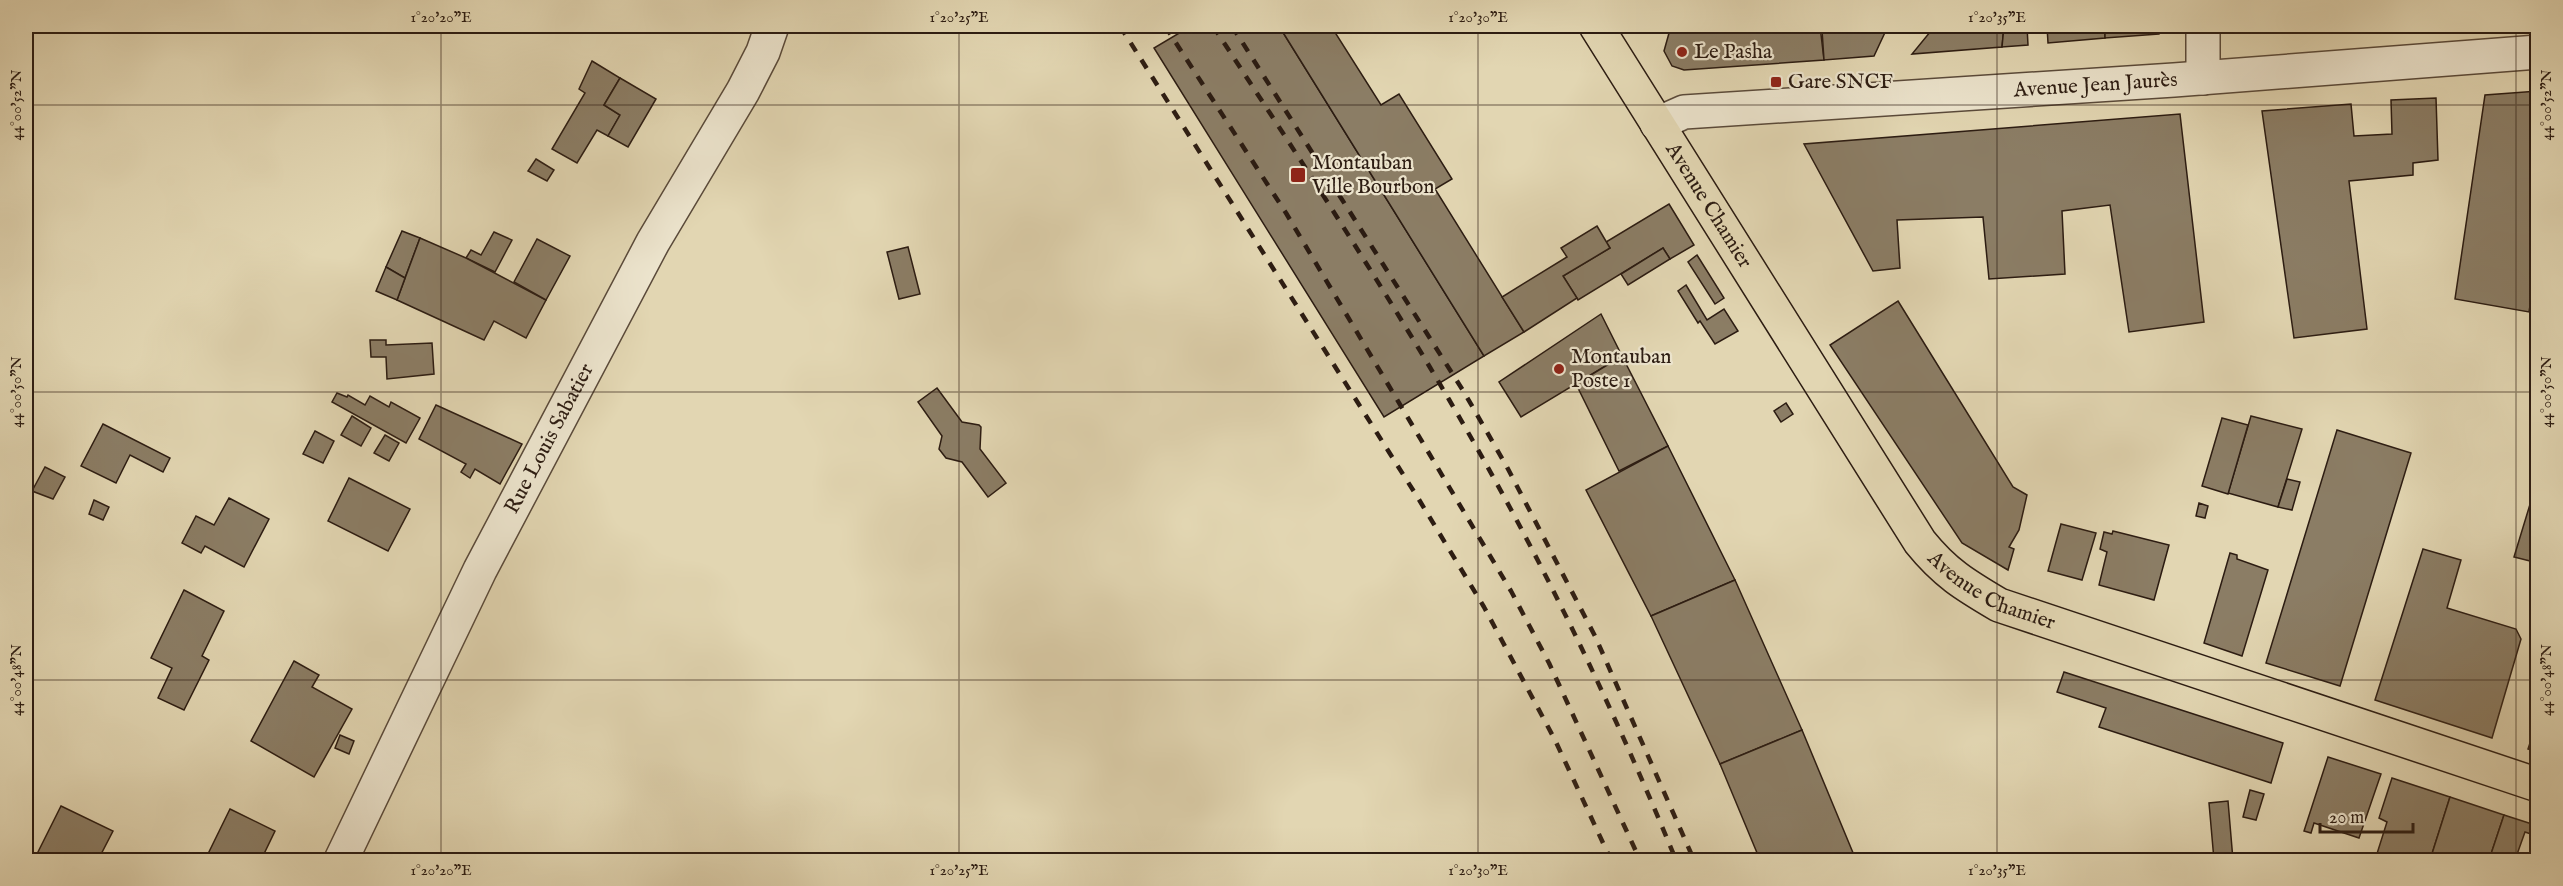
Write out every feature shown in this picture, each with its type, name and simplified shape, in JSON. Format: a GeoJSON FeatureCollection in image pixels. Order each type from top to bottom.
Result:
{"type":"FeatureCollection","features":[{"type":"Feature","properties":{"kind":"main road","name":"Avenue Chamier"},"geometry":{"type":"LineString","coordinates":[[1597,26],[1920,542],[1938,565],[1959,582],[1999,605],[2538,785]]}},
{"type":"Feature","properties":{"kind":"street","name":"Rue Louis Sabatier"},"geometry":{"type":"LineString","coordinates":[[341,861],[480,570],[653,242],[743,91],[763,52],[772,26]]}},
{"type":"Feature","properties":{"kind":"street"},"geometry":{"type":"LineString","coordinates":[[2203,26],[2203,78]]}},
{"type":"Feature","properties":{"kind":"street","name":"Avenue Jean Jaurès"},"geometry":{"type":"LineString","coordinates":[[1657,124],[1684,112],[2203,78],[2538,52]]}},
{"type":"Feature","properties":{"kind":"building"},"geometry":{"type":"Polygon","coordinates":[[[1191,26],[1279,26],[1484,356],[1384,417],[1154,48],[1191,26]]]}},
{"type":"Feature","properties":{"kind":"building"},"geometry":{"type":"Polygon","coordinates":[[[1279,26],[1331,26],[1381,105],[1399,94],[1452,179],[1435,189],[1524,332],[1484,356],[1279,26]]]}},
{"type":"Feature","properties":{"kind":"building"},"geometry":{"type":"Polygon","coordinates":[[[1671,26],[1820,26],[1824,60],[1684,70],[1672,66],[1664,51],[1671,26]]]}},
{"type":"Feature","properties":{"kind":"building"},"geometry":{"type":"Polygon","coordinates":[[[1857,26],[1888,26],[1874,56],[1824,60],[1822,30],[1857,26]]]}},
{"type":"Feature","properties":{"kind":"building"},"geometry":{"type":"Polygon","coordinates":[[[1935,26],[1997,28],[1997,26],[2004,26],[2002,47],[1912,54],[1935,26]]]}},
{"type":"Feature","properties":{"kind":"building"},"geometry":{"type":"Polygon","coordinates":[[[2004,26],[2027,26],[2028,45],[2002,47],[2004,26]]]}},
{"type":"Feature","properties":{"kind":"building"},"geometry":{"type":"Polygon","coordinates":[[[2047,26],[2105,26],[2105,38],[2048,43],[2047,26]]]}},
{"type":"Feature","properties":{"kind":"building"},"geometry":{"type":"Polygon","coordinates":[[[2105,26],[2167,26],[2159,34],[2105,38],[2105,26]]]}},
{"type":"Feature","properties":{"kind":"building"},"geometry":{"type":"Polygon","coordinates":[[[2240,26],[2287,26],[2240,29],[2240,26]]]}},
{"type":"Feature","properties":{"kind":"building"},"geometry":{"type":"Polygon","coordinates":[[[592,61],[620,78],[604,105],[620,115],[608,136],[597,130],[577,163],[552,149],[585,93],[579,89],[592,61]]]}},
{"type":"Feature","properties":{"kind":"building"},"geometry":{"type":"Polygon","coordinates":[[[620,78],[656,99],[628,147],[608,136],[620,115],[604,105],[620,78]]]}},
{"type":"Feature","properties":{"kind":"building"},"geometry":{"type":"Polygon","coordinates":[[[2538,91],[2538,254],[2529,312],[2455,299],[2485,95],[2538,91]]]}},
{"type":"Feature","properties":{"kind":"building"},"geometry":{"type":"Polygon","coordinates":[[[2436,98],[2438,160],[2413,163],[2413,175],[2349,181],[2367,329],[2294,338],[2262,111],[2351,104],[2354,136],[2392,134],[2391,100],[2436,98]]]}},
{"type":"Feature","properties":{"kind":"building"},"geometry":{"type":"Polygon","coordinates":[[[2180,114],[2204,322],[2129,332],[2110,205],[2062,211],[2065,274],[1989,279],[1983,217],[1897,220],[1900,268],[1873,271],[1804,144],[2180,114]]]}},
{"type":"Feature","properties":{"kind":"building"},"geometry":{"type":"Polygon","coordinates":[[[536,159],[554,170],[547,181],[528,171],[536,159]]]}},
{"type":"Feature","properties":{"kind":"building"},"geometry":{"type":"Polygon","coordinates":[[[1669,204],[1694,245],[1670,259],[1663,248],[1578,300],[1563,276],[1610,248],[1606,242],[1669,204]]]}},
{"type":"Feature","properties":{"kind":"building"},"geometry":{"type":"Polygon","coordinates":[[[1597,226],[1610,248],[1563,276],[1577,298],[1524,332],[1502,297],[1567,257],[1561,248],[1597,226]]]}},
{"type":"Feature","properties":{"kind":"building"},"geometry":{"type":"Polygon","coordinates":[[[402,231],[420,238],[405,278],[386,267],[402,231]]]}},
{"type":"Feature","properties":{"kind":"building"},"geometry":{"type":"Polygon","coordinates":[[[494,232],[512,240],[495,272],[466,258],[471,250],[481,255],[494,232]]]}},
{"type":"Feature","properties":{"kind":"building"},"geometry":{"type":"Polygon","coordinates":[[[420,238],[466,258],[546,300],[526,338],[494,321],[484,340],[397,300],[420,238]]]}},
{"type":"Feature","properties":{"kind":"building"},"geometry":{"type":"Polygon","coordinates":[[[537,239],[570,256],[546,300],[514,282],[537,239]]]}},
{"type":"Feature","properties":{"kind":"building"},"geometry":{"type":"Polygon","coordinates":[[[908,247],[920,294],[899,299],[887,252],[908,247]]]}},
{"type":"Feature","properties":{"kind":"building"},"geometry":{"type":"Polygon","coordinates":[[[1663,248],[1670,259],[1628,285],[1621,274],[1663,248]]]}},
{"type":"Feature","properties":{"kind":"building"},"geometry":{"type":"Polygon","coordinates":[[[1697,255],[1724,298],[1715,304],[1688,262],[1697,255]]]}},
{"type":"Feature","properties":{"kind":"building"},"geometry":{"type":"Polygon","coordinates":[[[386,267],[405,278],[397,300],[376,291],[386,267]]]}},
{"type":"Feature","properties":{"kind":"building"},"geometry":{"type":"Polygon","coordinates":[[[1686,285],[1707,320],[1724,309],[1738,331],[1715,344],[1700,321],[1698,323],[1678,291],[1686,285]]]}},
{"type":"Feature","properties":{"kind":"building"},"geometry":{"type":"Polygon","coordinates":[[[1898,301],[2013,487],[2027,495],[2019,530],[2009,547],[2014,549],[2008,570],[1962,543],[1830,345],[1898,301]]]}},
{"type":"Feature","properties":{"kind":"building","name":"Montauban Poste 1"},"geometry":{"type":"Polygon","coordinates":[[[1601,314],[1622,356],[1521,417],[1499,382],[1601,314]]]}},
{"type":"Feature","properties":{"kind":"building"},"geometry":{"type":"Polygon","coordinates":[[[370,340],[386,340],[386,345],[432,343],[434,374],[387,379],[386,357],[371,357],[370,340]]]}},
{"type":"Feature","properties":{"kind":"building"},"geometry":{"type":"Polygon","coordinates":[[[1622,356],[1668,446],[1619,471],[1576,384],[1622,356]]]}},
{"type":"Feature","properties":{"kind":"building"},"geometry":{"type":"Polygon","coordinates":[[[937,388],[962,422],[981,427],[980,449],[1006,483],[988,497],[962,462],[946,458],[939,449],[942,436],[918,402],[937,388]]]}},
{"type":"Feature","properties":{"kind":"building"},"geometry":{"type":"Polygon","coordinates":[[[337,393],[347,397],[348,395],[365,405],[370,396],[389,407],[391,402],[420,418],[406,443],[332,402],[337,393]]]}},
{"type":"Feature","properties":{"kind":"building"},"geometry":{"type":"Polygon","coordinates":[[[1786,403],[1793,414],[1781,422],[1774,411],[1786,403]]]}},
{"type":"Feature","properties":{"kind":"building"},"geometry":{"type":"Polygon","coordinates":[[[436,405],[522,444],[500,484],[475,469],[470,478],[461,472],[466,464],[419,439],[436,405]]]}},
{"type":"Feature","properties":{"kind":"building"},"geometry":{"type":"Polygon","coordinates":[[[352,416],[371,428],[361,446],[341,435],[352,416]]]}},
{"type":"Feature","properties":{"kind":"building"},"geometry":{"type":"Polygon","coordinates":[[[2251,416],[2302,429],[2278,507],[2228,493],[2251,416]]]}},
{"type":"Feature","properties":{"kind":"building"},"geometry":{"type":"Polygon","coordinates":[[[2222,418],[2248,425],[2228,494],[2202,486],[2222,418]]]}},
{"type":"Feature","properties":{"kind":"building"},"geometry":{"type":"Polygon","coordinates":[[[103,424],[170,458],[163,472],[130,455],[116,483],[81,466],[103,424]]]}},
{"type":"Feature","properties":{"kind":"building"},"geometry":{"type":"Polygon","coordinates":[[[2337,430],[2411,453],[2340,686],[2266,663],[2337,430]]]}},
{"type":"Feature","properties":{"kind":"building"},"geometry":{"type":"Polygon","coordinates":[[[315,431],[334,441],[323,463],[303,454],[315,431]]]}},
{"type":"Feature","properties":{"kind":"building"},"geometry":{"type":"Polygon","coordinates":[[[385,435],[399,443],[389,461],[374,453],[385,435]]]}},
{"type":"Feature","properties":{"kind":"building"},"geometry":{"type":"Polygon","coordinates":[[[1668,446],[1735,580],[1651,616],[1586,490],[1668,446]]]}},
{"type":"Feature","properties":{"kind":"building"},"geometry":{"type":"Polygon","coordinates":[[[45,467],[65,477],[53,499],[32,491],[45,467]]]}},
{"type":"Feature","properties":{"kind":"building"},"geometry":{"type":"Polygon","coordinates":[[[349,478],[410,509],[388,551],[328,521],[349,478]]]}},
{"type":"Feature","properties":{"kind":"building"},"geometry":{"type":"Polygon","coordinates":[[[2538,478],[2538,563],[2514,557],[2538,478]]]}},
{"type":"Feature","properties":{"kind":"building"},"geometry":{"type":"Polygon","coordinates":[[[2287,479],[2300,482],[2292,510],[2278,507],[2287,479]]]}},
{"type":"Feature","properties":{"kind":"building"},"geometry":{"type":"Polygon","coordinates":[[[229,498],[269,519],[244,567],[205,546],[201,553],[182,543],[196,516],[214,525],[229,498]]]}},
{"type":"Feature","properties":{"kind":"building"},"geometry":{"type":"Polygon","coordinates":[[[94,500],[109,507],[103,520],[89,514],[94,500]]]}},
{"type":"Feature","properties":{"kind":"building"},"geometry":{"type":"Polygon","coordinates":[[[2199,503],[2208,506],[2205,518],[2196,516],[2199,503]]]}},
{"type":"Feature","properties":{"kind":"building"},"geometry":{"type":"Polygon","coordinates":[[[2061,524],[2096,533],[2082,580],[2048,571],[2061,524]]]}},
{"type":"Feature","properties":{"kind":"building"},"geometry":{"type":"Polygon","coordinates":[[[2113,531],[2169,545],[2154,600],[2099,585],[2107,552],[2100,549],[2104,532],[2112,534],[2113,531]]]}},
{"type":"Feature","properties":{"kind":"building"},"geometry":{"type":"Polygon","coordinates":[[[2423,549],[2461,560],[2447,608],[2516,629],[2521,639],[2492,738],[2375,700],[2423,549]]]}},
{"type":"Feature","properties":{"kind":"building"},"geometry":{"type":"Polygon","coordinates":[[[2230,553],[2237,555],[2237,559],[2268,570],[2242,656],[2204,643],[2230,553]]]}},
{"type":"Feature","properties":{"kind":"building"},"geometry":{"type":"Polygon","coordinates":[[[1735,580],[1802,730],[1720,764],[1651,616],[1735,580]]]}},
{"type":"Feature","properties":{"kind":"building"},"geometry":{"type":"Polygon","coordinates":[[[184,590],[224,611],[202,656],[209,660],[184,710],[158,698],[172,668],[151,658],[184,590]]]}},
{"type":"Feature","properties":{"kind":"building"},"geometry":{"type":"Polygon","coordinates":[[[294,661],[319,675],[312,687],[352,709],[314,777],[251,741],[294,661]]]}},
{"type":"Feature","properties":{"kind":"building"},"geometry":{"type":"Polygon","coordinates":[[[2064,672],[2283,743],[2271,783],[2099,727],[2106,708],[2057,692],[2064,672]]]}},
{"type":"Feature","properties":{"kind":"building"},"geometry":{"type":"Polygon","coordinates":[[[2538,719],[2538,752],[2528,749],[2538,719]]]}},
{"type":"Feature","properties":{"kind":"building"},"geometry":{"type":"Polygon","coordinates":[[[1802,730],[1856,860],[1760,860],[1720,764],[1802,730]]]}},
{"type":"Feature","properties":{"kind":"building"},"geometry":{"type":"Polygon","coordinates":[[[340,735],[354,741],[349,754],[335,748],[340,735]]]}},
{"type":"Feature","properties":{"kind":"building"},"geometry":{"type":"Polygon","coordinates":[[[2328,757],[2381,774],[2359,838],[2314,823],[2311,833],[2304,831],[2328,757]]]}},
{"type":"Feature","properties":{"kind":"building"},"geometry":{"type":"Polygon","coordinates":[[[2392,778],[2450,797],[2430,860],[2375,860],[2387,822],[2379,818],[2392,778]]]}},
{"type":"Feature","properties":{"kind":"building"},"geometry":{"type":"Polygon","coordinates":[[[2250,790],[2264,794],[2256,820],[2243,817],[2250,790]]]}},
{"type":"Feature","properties":{"kind":"building"},"geometry":{"type":"Polygon","coordinates":[[[2450,797],[2504,815],[2489,860],[2430,860],[2450,797]]]}},
{"type":"Feature","properties":{"kind":"building"},"geometry":{"type":"Polygon","coordinates":[[[2228,801],[2233,860],[2214,860],[2209,803],[2228,801]]]}},
{"type":"Feature","properties":{"kind":"building"},"geometry":{"type":"Polygon","coordinates":[[[61,806],[113,831],[98,860],[34,860],[61,806]]]}},
{"type":"Feature","properties":{"kind":"building"},"geometry":{"type":"Polygon","coordinates":[[[230,809],[275,831],[261,860],[205,860],[230,809]]]}},
{"type":"Feature","properties":{"kind":"building"},"geometry":{"type":"Polygon","coordinates":[[[2504,815],[2535,825],[2531,834],[2525,832],[2515,860],[2489,860],[2504,815]]]}},
{"type":"Feature","properties":{"kind":"railway"},"geometry":{"type":"LineString","coordinates":[[1120,26],[1418,498],[1484,607],[1555,740],[1611,860]]}},
{"type":"Feature","properties":{"kind":"railway"},"geometry":{"type":"LineString","coordinates":[[1165,26],[1286,213],[1511,591],[1549,663],[1640,860]]}},
{"type":"Feature","properties":{"kind":"railway"},"geometry":{"type":"LineString","coordinates":[[1213,26],[1379,283],[1473,441],[1556,595],[1630,753],[1676,860]]}},
{"type":"Feature","properties":{"kind":"railway"},"geometry":{"type":"LineString","coordinates":[[1232,26],[1464,392],[1507,467],[1595,636],[1694,860]]}},
{"type":"Feature","properties":{"kind":"place","name":"Le Pasha"},"geometry":{"type":"Point","coordinates":[1682,52]}},
{"type":"Feature","properties":{"kind":"place","name":"Gare SNCF"},"geometry":{"type":"Point","coordinates":[1776,82]}},
{"type":"Feature","properties":{"kind":"place","name":"Montauban Ville Bourbon"},"geometry":{"type":"Point","coordinates":[1298,175]}},
{"type":"Feature","properties":{"kind":"place","name":"Montauban Poste 1"},"geometry":{"type":"Point","coordinates":[1559,369]}}]}
